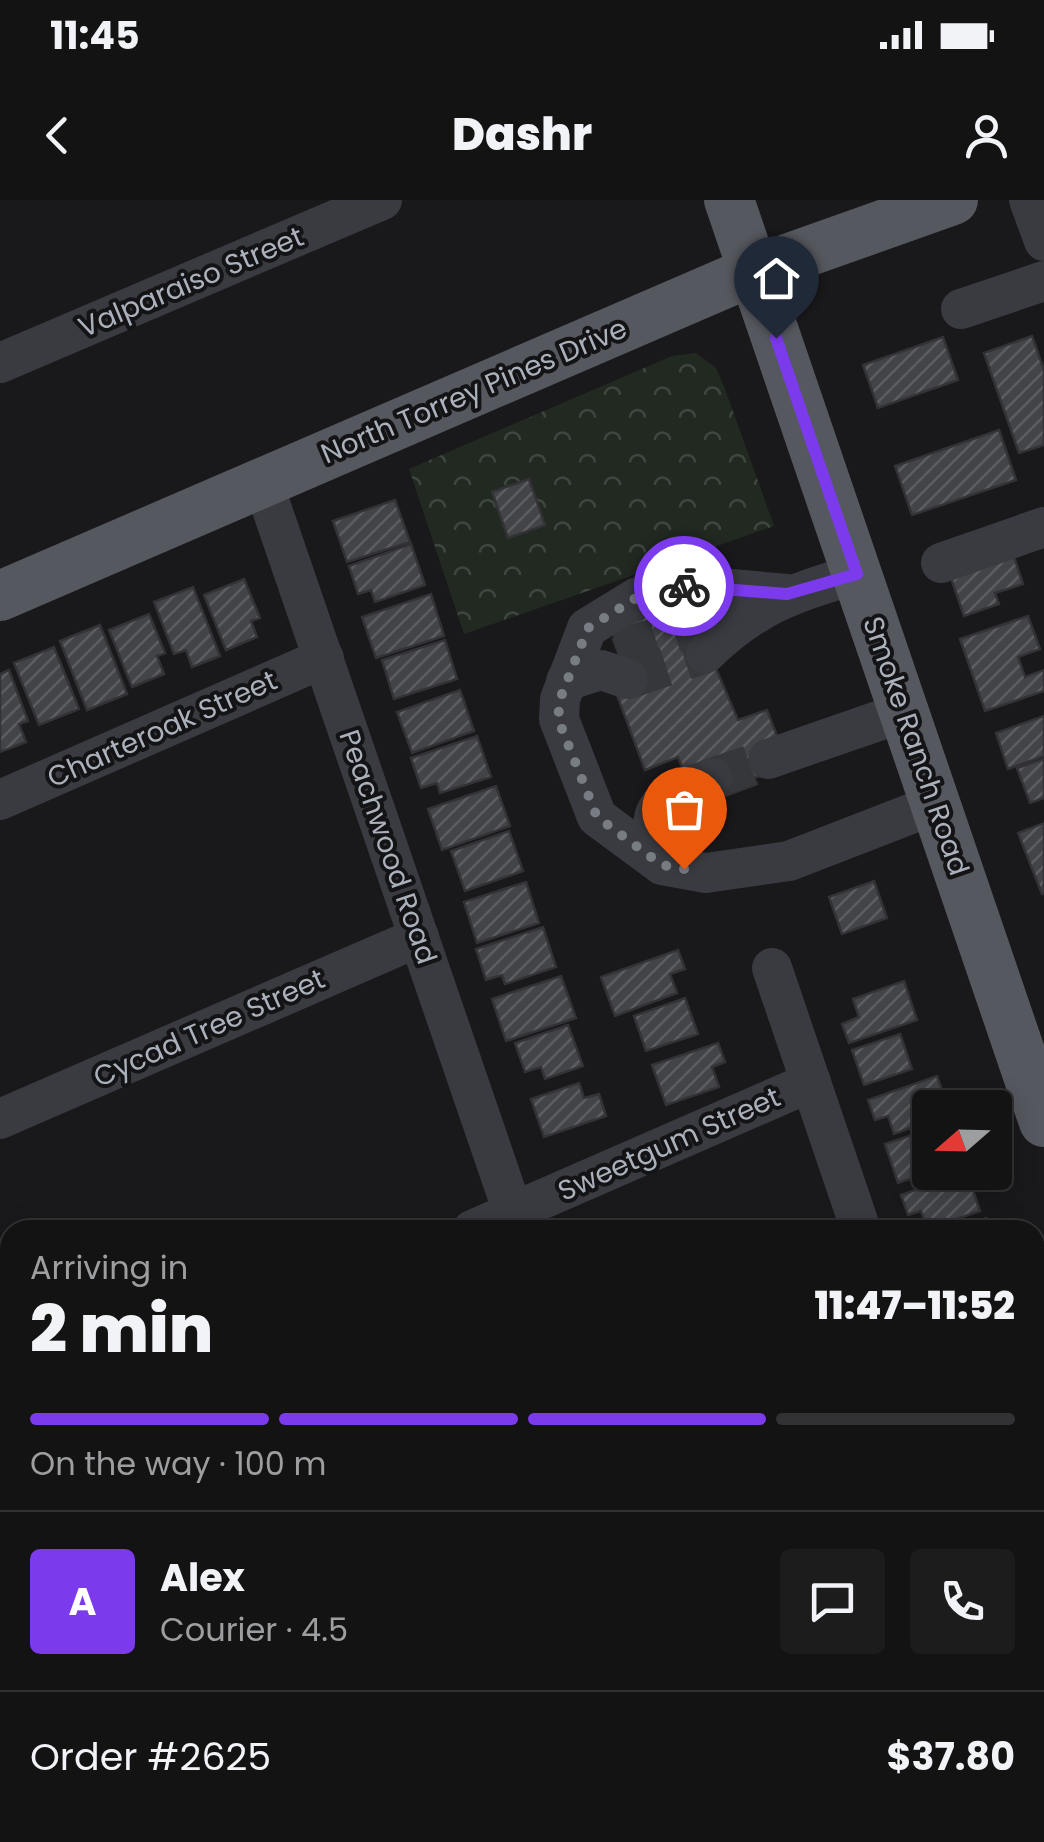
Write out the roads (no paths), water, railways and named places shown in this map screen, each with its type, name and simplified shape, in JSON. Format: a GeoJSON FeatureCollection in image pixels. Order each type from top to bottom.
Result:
{"type":"FeatureCollection","features":[{"type":"Feature","properties":{"kind":"main road","name":"Smoke Ranch Road"},"geometry":{"type":"LineString","coordinates":[[729,200],[1044,1122]]}},
{"type":"Feature","properties":{"kind":"main road","name":"North Torrey Pines Drive"},"geometry":{"type":"LineString","coordinates":[[0,596],[753,271],[953,200]]}},
{"type":"Feature","properties":{"kind":"street","name":"Valparaiso Street"},"geometry":{"type":"LineString","coordinates":[[0,364],[382,200]]}},
{"type":"Feature","properties":{"kind":"street"},"geometry":{"type":"LineString","coordinates":[[1028,200],[1044,241]]}},
{"type":"Feature","properties":{"kind":"street"},"geometry":{"type":"LineString","coordinates":[[961,309],[1044,282]]}},
{"type":"Feature","properties":{"kind":"street","name":"Peachwood Road"},"geometry":{"type":"LineString","coordinates":[[263,482],[513,1212]]}},
{"type":"Feature","properties":{"kind":"street"},"geometry":{"type":"LineString","coordinates":[[941,562],[1044,527]]}},
{"type":"Feature","properties":{"kind":"street"},"geometry":{"type":"LineString","coordinates":[[709,637],[787,594],[857,574]]}},
{"type":"Feature","properties":{"kind":"street"},"geometry":{"type":"LineString","coordinates":[[787,594],[676,584],[636,598],[588,628],[603,670],[558,719],[597,817],[662,865],[706,873],[789,861],[936,804]]}},
{"type":"Feature","properties":{"kind":"street","name":"Charteroak Street"},"geometry":{"type":"LineString","coordinates":[[0,800],[324,658]]}},
{"type":"Feature","properties":{"kind":"street"},"geometry":{"type":"LineString","coordinates":[[768,759],[904,712]]}},
{"type":"Feature","properties":{"kind":"street"},"geometry":{"type":"LineString","coordinates":[[662,865],[650,831],[652,814],[668,796],[712,778]]}},
{"type":"Feature","properties":{"kind":"street","name":"Cycad Tree Street"},"geometry":{"type":"LineString","coordinates":[[0,1119],[419,937]]}},
{"type":"Feature","properties":{"kind":"street"},"geometry":{"type":"LineString","coordinates":[[772,968],[858,1220]]}},
{"type":"Feature","properties":{"kind":"street","name":"Sweetgum Street"},"geometry":{"type":"LineString","coordinates":[[495,1220],[811,1082]]}},
{"type":"Feature","properties":{"kind":"tunnel"},"geometry":{"type":"LineString","coordinates":[[617,650],[696,626]]}},
{"type":"Feature","properties":{"kind":"tunnel"},"geometry":{"type":"LineString","coordinates":[[628,679],[706,653]]}},
{"type":"Feature","properties":{"kind":"tunnel"},"geometry":{"type":"LineString","coordinates":[[712,778],[768,759]]}}]}
